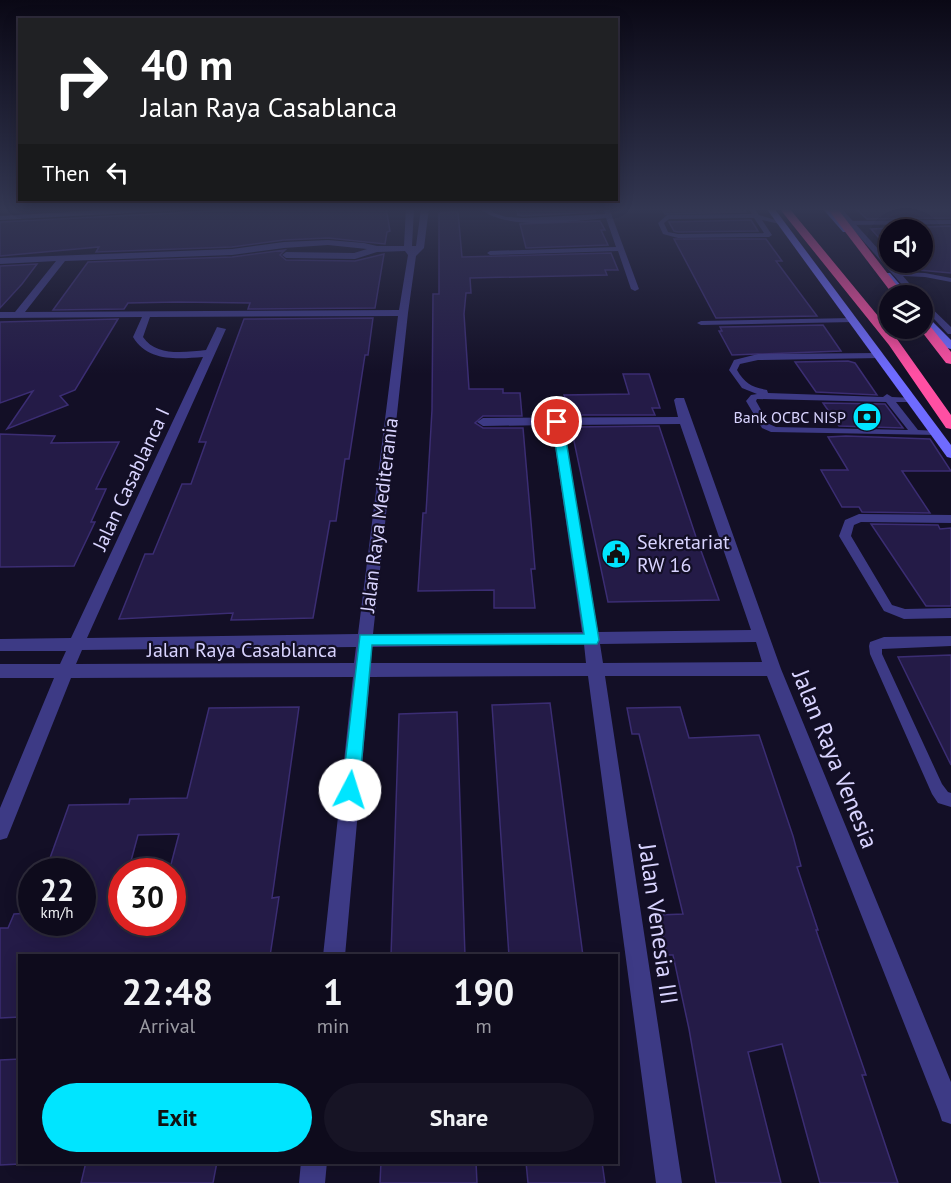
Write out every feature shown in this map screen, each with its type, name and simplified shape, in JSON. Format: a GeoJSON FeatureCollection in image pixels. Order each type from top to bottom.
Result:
{"type":"FeatureCollection","features":[{"type":"Feature","properties":{"kind":"highway"},"geometry":{"type":"LineString","coordinates":[[829,263],[893,342],[951,425]]}},
{"type":"Feature","properties":{"kind":"highway"},"geometry":{"type":"LineString","coordinates":[[875,263],[892,285]]}},
{"type":"Feature","properties":{"kind":"highway"},"geometry":{"type":"LineString","coordinates":[[933,338],[951,360]]}},
{"type":"Feature","properties":{"kind":"main road"},"geometry":{"type":"LineString","coordinates":[[810,263],[951,454]]}},
{"type":"Feature","properties":{"kind":"main road"},"geometry":{"type":"LineString","coordinates":[[876,263],[896,285]]}},
{"type":"Feature","properties":{"kind":"main road"},"geometry":{"type":"LineString","coordinates":[[933,326],[951,346]]}},
{"type":"Feature","properties":{"kind":"street"},"geometry":{"type":"LineString","coordinates":[[17,315],[59,263]]}},
{"type":"Feature","properties":{"kind":"street","name":"Jalan Raya Mediterania"},"geometry":{"type":"LineString","coordinates":[[334,954],[365,639],[403,313],[411,263]]}},
{"type":"Feature","properties":{"kind":"street"},"geometry":{"type":"LineString","coordinates":[[0,315],[403,313]]}},
{"type":"Feature","properties":{"kind":"street"},"geometry":{"type":"LineString","coordinates":[[146,318],[138,337],[140,344],[147,349],[165,353],[211,353]]}},
{"type":"Feature","properties":{"kind":"street","name":"Jalan Casablanca I"},"geometry":{"type":"LineString","coordinates":[[0,831],[76,645],[221,329]]}},
{"type":"Feature","properties":{"kind":"street","name":"Jalan Raya Venesia"},"geometry":{"type":"LineString","coordinates":[[680,399],[685,420],[773,669],[951,1112]]}},
{"type":"Feature","properties":{"kind":"street"},"geometry":{"type":"LineString","coordinates":[[483,422],[685,420]]}},
{"type":"Feature","properties":{"kind":"street","name":"Jalan Venesia III"},"geometry":{"type":"LineString","coordinates":[[557,422],[592,640],[669,1183]]}},
{"type":"Feature","properties":{"kind":"street","name":"Jalan Raya Casablanca"},"geometry":{"type":"LineString","coordinates":[[0,645],[365,639],[592,640],[761,636]]}},
{"type":"Feature","properties":{"kind":"street","name":"Jalan Raya Casablanca"},"geometry":{"type":"LineString","coordinates":[[0,671],[596,672],[773,669]]}},
{"type":"Feature","properties":{"kind":"street"},"geometry":{"type":"LineString","coordinates":[[312,1183],[314,1164]]}},
{"type":"Feature","properties":{"kind":"lane"},"geometry":{"type":"LineString","coordinates":[[626,263],[635,289]]}},
{"type":"Feature","properties":{"kind":"lane"},"geometry":{"type":"LineString","coordinates":[[887,263],[907,285]]}},
{"type":"Feature","properties":{"kind":"lane"},"geometry":{"type":"LineString","coordinates":[[897,274],[925,275],[951,280]]}},
{"type":"Feature","properties":{"kind":"lane"},"geometry":{"type":"LineString","coordinates":[[933,312],[951,331]]}},
{"type":"Feature","properties":{"kind":"lane"},"geometry":{"type":"LineString","coordinates":[[701,323],[852,321]]}},
{"type":"Feature","properties":{"kind":"lane"},"geometry":{"type":"LineString","coordinates":[[878,356],[758,357],[741,359],[733,370],[741,384],[748,390],[757,392],[904,390]]}},
{"type":"Feature","properties":{"kind":"lane"},"geometry":{"type":"LineString","coordinates":[[911,400],[887,397],[762,396],[754,397],[751,401],[765,426],[774,430],[935,433]]}},
{"type":"Feature","properties":{"kind":"lane"},"geometry":{"type":"LineString","coordinates":[[887,397],[915,433]]}},
{"type":"Feature","properties":{"kind":"lane"},"geometry":{"type":"LineString","coordinates":[[951,519],[859,518],[849,524],[845,536],[888,608],[904,614],[951,613]]}},
{"type":"Feature","properties":{"kind":"lane"},"geometry":{"type":"LineString","coordinates":[[951,641],[884,642],[876,646],[876,654],[937,789],[943,798],[951,800]]}},
{"type":"Feature","properties":{"kind":"building"},"geometry":{"type":"Polygon","coordinates":[[[87,263],[382,263],[375,308],[248,309],[250,303],[178,302],[128,303],[124,309],[53,310],[87,263]]]}},
{"type":"Feature","properties":{"kind":"building"},"geometry":{"type":"Polygon","coordinates":[[[439,263],[615,263],[618,270],[605,270],[607,275],[470,278],[471,293],[466,293],[464,314],[469,389],[503,389],[503,393],[520,393],[522,416],[483,416],[475,423],[483,428],[523,428],[535,569],[531,569],[535,608],[494,608],[494,590],[418,591],[423,513],[426,513],[432,410],[433,294],[439,294],[439,263]]]}},
{"type":"Feature","properties":{"kind":"building"},"geometry":{"type":"Polygon","coordinates":[[[687,263],[778,263],[817,316],[716,318],[687,263]]]}},
{"type":"Feature","properties":{"kind":"building"},"geometry":{"type":"Polygon","coordinates":[[[933,263],[951,263],[951,273],[933,271],[933,263]]]}},
{"type":"Feature","properties":{"kind":"building"},"geometry":{"type":"Polygon","coordinates":[[[37,264],[22,284],[0,308],[0,266],[37,264]]]}},
{"type":"Feature","properties":{"kind":"building"},"geometry":{"type":"Polygon","coordinates":[[[373,318],[349,459],[345,459],[336,521],[330,521],[313,618],[231,620],[233,613],[119,619],[145,554],[153,554],[182,484],[191,484],[206,442],[199,442],[244,319],[373,318]]]}},
{"type":"Feature","properties":{"kind":"building"},"geometry":{"type":"Polygon","coordinates":[[[118,319],[75,390],[60,396],[68,405],[7,429],[33,391],[0,403],[0,322],[118,319]]]}},
{"type":"Feature","properties":{"kind":"building"},"geometry":{"type":"Polygon","coordinates":[[[823,325],[841,351],[732,355],[719,331],[722,331],[720,327],[823,325]]]}},
{"type":"Feature","properties":{"kind":"building"},"geometry":{"type":"Polygon","coordinates":[[[848,361],[855,363],[877,395],[816,392],[795,362],[848,361]]]}},
{"type":"Feature","properties":{"kind":"building"},"geometry":{"type":"Polygon","coordinates":[[[623,374],[649,374],[660,408],[652,408],[655,415],[569,415],[564,395],[629,394],[623,374]]]}},
{"type":"Feature","properties":{"kind":"building","name":"Bank OCBC NISP"},"geometry":{"type":"Polygon","coordinates":[[[823,403],[885,404],[903,428],[839,426],[823,403]]]}},
{"type":"Feature","properties":{"kind":"building"},"geometry":{"type":"Polygon","coordinates":[[[659,426],[719,600],[608,602],[571,427],[659,426]]]}},
{"type":"Feature","properties":{"kind":"building"},"geometry":{"type":"Polygon","coordinates":[[[0,434],[55,436],[51,443],[119,442],[96,489],[106,489],[91,522],[95,522],[74,566],[0,567],[0,434]]]}},
{"type":"Feature","properties":{"kind":"building"},"geometry":{"type":"Polygon","coordinates":[[[828,437],[930,439],[951,471],[902,471],[930,513],[862,512],[859,507],[842,507],[821,470],[848,470],[828,437]]]}},
{"type":"Feature","properties":{"kind":"building"},"geometry":{"type":"Polygon","coordinates":[[[871,524],[938,525],[940,529],[951,528],[951,606],[926,606],[871,524]]]}},
{"type":"Feature","properties":{"kind":"building"},"geometry":{"type":"Polygon","coordinates":[[[951,655],[951,765],[898,657],[951,655]]]}},
{"type":"Feature","properties":{"kind":"building"},"geometry":{"type":"Polygon","coordinates":[[[550,703],[583,954],[509,954],[492,705],[550,703]]]}},
{"type":"Feature","properties":{"kind":"building"},"geometry":{"type":"Polygon","coordinates":[[[299,707],[272,898],[279,897],[270,954],[18,954],[18,1017],[0,1018],[0,928],[8,928],[14,914],[18,914],[18,936],[96,936],[96,858],[50,858],[69,805],[129,804],[130,799],[187,798],[209,708],[299,707]]]}},
{"type":"Feature","properties":{"kind":"building"},"geometry":{"type":"Polygon","coordinates":[[[680,707],[689,738],[759,735],[793,836],[801,866],[797,867],[818,930],[816,930],[866,1075],[862,1075],[898,1183],[820,1183],[782,1044],[748,1052],[781,1183],[716,1183],[689,1029],[673,955],[667,955],[659,915],[683,914],[639,734],[632,734],[627,708],[680,707]]]}},
{"type":"Feature","properties":{"kind":"building"},"geometry":{"type":"Polygon","coordinates":[[[457,712],[465,954],[391,954],[399,714],[457,712]]]}},
{"type":"Feature","properties":{"kind":"building"},"geometry":{"type":"Polygon","coordinates":[[[18,1059],[18,1164],[20,1164],[0,1165],[0,1060],[18,1059]]]}},
{"type":"Feature","properties":{"kind":"building"},"geometry":{"type":"Polygon","coordinates":[[[86,1164],[217,1164],[213,1183],[81,1183],[86,1164]]]}},
{"type":"Feature","properties":{"kind":"building"},"geometry":{"type":"Polygon","coordinates":[[[381,1164],[476,1164],[477,1183],[380,1183],[381,1164]]]}},
{"type":"Feature","properties":{"kind":"building"},"geometry":{"type":"Polygon","coordinates":[[[526,1164],[602,1164],[605,1183],[528,1183],[526,1164]]]}},
{"type":"Feature","properties":{"kind":"place","name":"Bank OCBC NISP"},"geometry":{"type":"Point","coordinates":[867,417]}},
{"type":"Feature","properties":{"kind":"place","name":"Sekretariat RW 16"},"geometry":{"type":"Point","coordinates":[616,554]}},
{"type":"Feature","properties":{"kind":"route"},"geometry":{"type":"LineString","coordinates":[[350,790],[365,639],[592,640],[557,422]]}}]}
